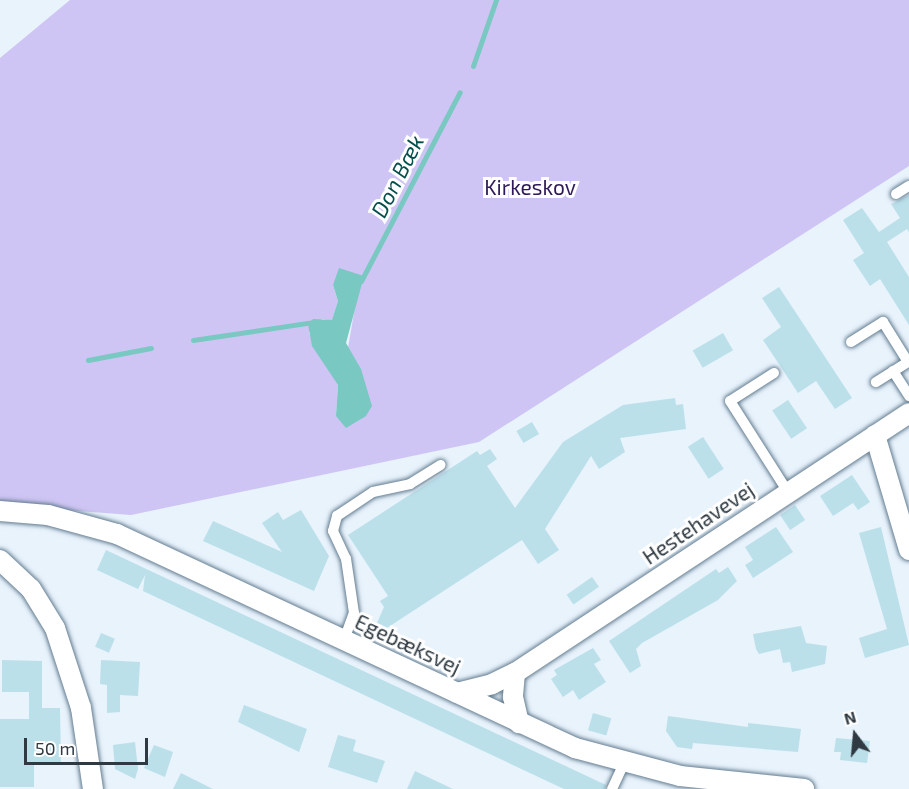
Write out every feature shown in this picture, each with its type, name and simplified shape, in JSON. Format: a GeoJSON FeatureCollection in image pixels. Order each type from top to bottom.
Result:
{"type":"FeatureCollection","features":[{"type":"Feature","properties":{"kind":"street","name":"Hestehavevej"},"geometry":{"type":"LineString","coordinates":[[457,693],[492,684],[515,673],[909,413]]}},
{"type":"Feature","properties":{"kind":"street"},"geometry":{"type":"LineString","coordinates":[[875,435],[909,550]]}},
{"type":"Feature","properties":{"kind":"street","name":"Egebæksvej"},"geometry":{"type":"LineString","coordinates":[[0,511],[48,515],[117,534],[575,748],[624,763],[680,776],[804,789]]}},
{"type":"Feature","properties":{"kind":"street"},"geometry":{"type":"LineString","coordinates":[[0,560],[32,589],[55,628],[81,708],[93,789]]}},
{"type":"Feature","properties":{"kind":"street"},"geometry":{"type":"LineString","coordinates":[[515,673],[513,697],[519,723]]}},
{"type":"Feature","properties":{"kind":"lane"},"geometry":{"type":"LineString","coordinates":[[896,194],[909,186]]}},
{"type":"Feature","properties":{"kind":"lane"},"geometry":{"type":"LineString","coordinates":[[851,342],[883,322],[908,362],[876,382]]}},
{"type":"Feature","properties":{"kind":"lane"},"geometry":{"type":"LineString","coordinates":[[893,371],[909,396]]}},
{"type":"Feature","properties":{"kind":"lane"},"geometry":{"type":"LineString","coordinates":[[774,373],[730,401],[788,492]]}},
{"type":"Feature","properties":{"kind":"lane"},"geometry":{"type":"LineString","coordinates":[[344,640],[354,613],[346,559],[333,531],[337,516],[373,492],[411,484],[440,465]]}},
{"type":"Feature","properties":{"kind":"lane"},"geometry":{"type":"LineString","coordinates":[[612,789],[624,763]]}},
{"type":"Feature","properties":{"kind":"green space","name":"Kirkeskov"},"geometry":{"type":"Polygon","coordinates":[[[70,0],[909,0],[909,166],[479,442],[131,515],[0,505],[0,58],[70,0]],[[333,285],[338,301],[332,321],[322,319],[309,333],[338,385],[336,416],[357,296],[333,285]]]}},
{"type":"Feature","properties":{"kind":"shaded area"},"geometry":{"type":"Polygon","coordinates":[[[339,268],[364,276],[346,343],[361,369],[372,406],[366,416],[346,428],[336,416],[338,385],[312,346],[308,324],[313,319],[332,320],[338,301],[333,285],[339,268]]]}},
{"type":"Feature","properties":{"kind":"building"},"geometry":{"type":"Polygon","coordinates":[[[909,195],[909,232],[907,229],[887,242],[909,277],[909,325],[880,279],[870,286],[853,260],[864,253],[843,220],[862,208],[879,232],[900,218],[891,204],[909,195]]]}},
{"type":"Feature","properties":{"kind":"building"},"geometry":{"type":"Polygon","coordinates":[[[779,287],[852,398],[835,409],[816,381],[798,393],[763,340],[781,327],[762,298],[779,287]]]}},
{"type":"Feature","properties":{"kind":"building"},"geometry":{"type":"Polygon","coordinates":[[[723,333],[733,350],[703,368],[693,350],[723,333]]]}},
{"type":"Feature","properties":{"kind":"building"},"geometry":{"type":"Polygon","coordinates":[[[675,398],[676,405],[683,404],[686,429],[620,438],[625,452],[599,469],[591,456],[545,529],[559,550],[538,564],[522,540],[370,639],[384,607],[380,601],[388,596],[348,535],[477,451],[480,455],[490,449],[497,459],[487,466],[515,508],[563,442],[623,405],[675,398]]]}},
{"type":"Feature","properties":{"kind":"building"},"geometry":{"type":"Polygon","coordinates":[[[788,400],[807,428],[791,439],[772,411],[788,400]]]}},
{"type":"Feature","properties":{"kind":"building"},"geometry":{"type":"Polygon","coordinates":[[[532,422],[539,434],[523,443],[516,431],[532,422]]]}},
{"type":"Feature","properties":{"kind":"building"},"geometry":{"type":"Polygon","coordinates":[[[703,437],[724,469],[709,479],[688,447],[703,437]]]}},
{"type":"Feature","properties":{"kind":"building"},"geometry":{"type":"Polygon","coordinates":[[[852,475],[870,502],[858,510],[853,503],[833,516],[820,496],[852,475]]]}},
{"type":"Feature","properties":{"kind":"building"},"geometry":{"type":"Polygon","coordinates":[[[795,505],[805,520],[790,530],[780,515],[795,505]]]}},
{"type":"Feature","properties":{"kind":"building"},"geometry":{"type":"Polygon","coordinates":[[[301,510],[329,556],[314,591],[203,541],[213,521],[282,552],[262,523],[278,512],[283,520],[301,510]]]}},
{"type":"Feature","properties":{"kind":"building"},"geometry":{"type":"Polygon","coordinates":[[[776,527],[793,552],[753,578],[745,565],[753,560],[745,547],[776,527]]]}},
{"type":"Feature","properties":{"kind":"building"},"geometry":{"type":"Polygon","coordinates":[[[881,527],[909,645],[865,658],[859,638],[887,629],[859,533],[881,527]]]}},
{"type":"Feature","properties":{"kind":"building"},"geometry":{"type":"Polygon","coordinates":[[[106,550],[606,785],[605,789],[564,789],[143,591],[145,575],[138,589],[97,570],[106,550]]]}},
{"type":"Feature","properties":{"kind":"building"},"geometry":{"type":"Polygon","coordinates":[[[728,567],[737,581],[718,600],[642,643],[636,649],[641,666],[630,673],[609,641],[716,569],[719,573],[728,567]]]}},
{"type":"Feature","properties":{"kind":"building"},"geometry":{"type":"Polygon","coordinates":[[[592,577],[599,587],[573,605],[567,595],[592,577]]]}},
{"type":"Feature","properties":{"kind":"building"},"geometry":{"type":"Polygon","coordinates":[[[801,626],[806,643],[827,646],[825,664],[792,672],[790,662],[783,663],[780,649],[759,654],[756,649],[753,634],[801,626]]]}},
{"type":"Feature","properties":{"kind":"building"},"geometry":{"type":"Polygon","coordinates":[[[101,633],[115,639],[109,653],[95,647],[101,633]]]}},
{"type":"Feature","properties":{"kind":"building"},"geometry":{"type":"Polygon","coordinates":[[[593,648],[601,660],[594,664],[606,682],[579,700],[573,690],[563,697],[551,679],[557,675],[554,670],[593,648]]]}},
{"type":"Feature","properties":{"kind":"building"},"geometry":{"type":"Polygon","coordinates":[[[2,660],[42,661],[42,708],[60,708],[61,763],[34,764],[34,787],[0,787],[0,719],[29,719],[29,692],[2,692],[2,660]]]}},
{"type":"Feature","properties":{"kind":"building"},"geometry":{"type":"Polygon","coordinates":[[[101,660],[140,662],[138,696],[120,695],[120,712],[107,713],[107,685],[100,684],[101,660]]]}},
{"type":"Feature","properties":{"kind":"building"},"geometry":{"type":"Polygon","coordinates":[[[244,705],[307,729],[299,752],[238,722],[244,705]]]}},
{"type":"Feature","properties":{"kind":"building"},"geometry":{"type":"Polygon","coordinates":[[[593,713],[611,718],[606,736],[588,730],[593,713]]]}},
{"type":"Feature","properties":{"kind":"building"},"geometry":{"type":"Polygon","coordinates":[[[668,716],[748,727],[748,723],[801,729],[798,752],[693,743],[692,749],[677,747],[666,731],[668,716]]]}},
{"type":"Feature","properties":{"kind":"building"},"geometry":{"type":"Polygon","coordinates":[[[338,735],[356,740],[353,751],[385,761],[377,783],[328,767],[338,735]]]}},
{"type":"Feature","properties":{"kind":"building"},"geometry":{"type":"Polygon","coordinates":[[[836,738],[870,741],[867,763],[840,760],[841,752],[834,752],[836,738]]]}},
{"type":"Feature","properties":{"kind":"building"},"geometry":{"type":"Polygon","coordinates":[[[135,742],[138,769],[135,779],[115,769],[113,745],[135,742]]]}},
{"type":"Feature","properties":{"kind":"building"},"geometry":{"type":"Polygon","coordinates":[[[154,745],[173,752],[165,777],[144,768],[154,745]]]}},
{"type":"Feature","properties":{"kind":"building"},"geometry":{"type":"Polygon","coordinates":[[[415,771],[453,789],[407,789],[415,771]]]}},
{"type":"Feature","properties":{"kind":"building"},"geometry":{"type":"Polygon","coordinates":[[[181,773],[213,789],[173,789],[181,773]]]}},
{"type":"Feature","properties":{"kind":"waterway","name":"Don Bæk"},"geometry":{"type":"LineString","coordinates":[[473,66],[496,0]]}},
{"type":"Feature","properties":{"kind":"waterway","name":"Don Bæk"},"geometry":{"type":"LineString","coordinates":[[361,281],[460,92]]}},
{"type":"Feature","properties":{"kind":"waterway"},"geometry":{"type":"LineString","coordinates":[[193,340],[313,322]]}},
{"type":"Feature","properties":{"kind":"waterway"},"geometry":{"type":"LineString","coordinates":[[88,360],[151,348]]}}]}
